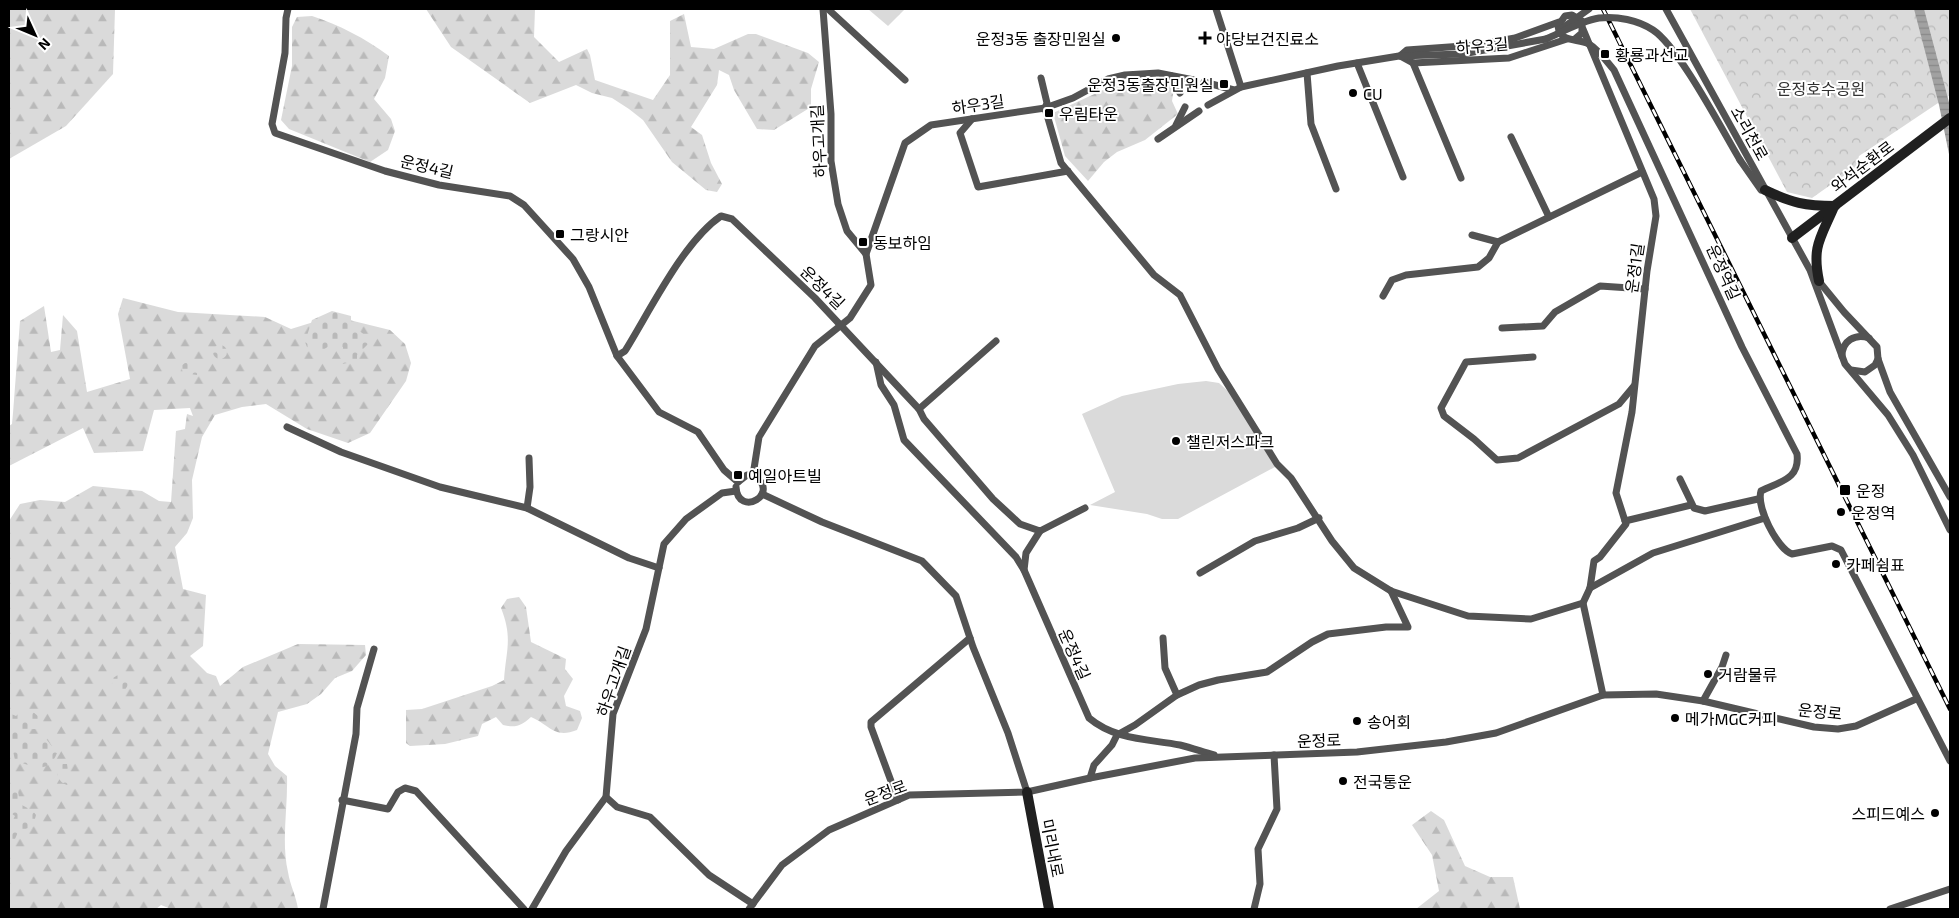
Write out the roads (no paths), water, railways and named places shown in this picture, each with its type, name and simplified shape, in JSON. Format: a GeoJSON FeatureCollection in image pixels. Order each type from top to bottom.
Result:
{"type":"FeatureCollection","features":[{"type":"Feature","properties":{"kind":"street","name":"운정4길"},"geometry":{"type":"LineString","coordinates":[[288,9],[281,82],[272,124],[275,133],[385,171],[440,186],[510,196],[524,206],[573,259],[589,287],[617,356],[659,412],[698,432],[724,470],[738,482]]}},
{"type":"Feature","properties":{"kind":"street","name":"하우고개길"},"geometry":{"type":"LineString","coordinates":[[753,475],[759,437],[815,346],[850,318],[872,285],[866,254],[847,232],[838,204],[831,161],[831,114],[823,9]]}},
{"type":"Feature","properties":{"kind":"street"},"geometry":{"type":"LineString","coordinates":[[828,9],[905,80]]}},
{"type":"Feature","properties":{"kind":"street"},"geometry":{"type":"LineString","coordinates":[[1216,9],[1238,89]]}},
{"type":"Feature","properties":{"kind":"street"},"geometry":{"type":"LineString","coordinates":[[1546,39],[1589,9]]}},
{"type":"Feature","properties":{"kind":"street","name":"소리천로"},"geometry":{"type":"LineString","coordinates":[[1666,9],[1810,270]]}},
{"type":"Feature","properties":{"kind":"street"},"geometry":{"type":"LineString","coordinates":[[1575,39],[1583,29],[1582,21],[1574,12],[1566,12],[1559,22],[1560,34],[1567,39],[1575,39],[1591,45]]}},
{"type":"Feature","properties":{"kind":"street"},"geometry":{"type":"LineString","coordinates":[[1399,56],[1462,54],[1546,39],[1599,18],[1627,19],[1653,30],[1667,43],[1682,65],[1740,160],[1781,218]]}},
{"type":"Feature","properties":{"kind":"street","name":"하우3길"},"geometry":{"type":"LineString","coordinates":[[1208,106],[1238,89],[1307,73],[1399,56],[1407,50],[1477,44],[1515,38],[1559,22]]}},
{"type":"Feature","properties":{"kind":"street","name":"운정1길"},"geometry":{"type":"LineString","coordinates":[[1583,29],[1654,199],[1656,216],[1634,385],[1616,493],[1625,521]]}},
{"type":"Feature","properties":{"kind":"street","name":"하우3길"},"geometry":{"type":"LineString","coordinates":[[1399,56],[1413,63],[1509,58],[1567,39]]}},
{"type":"Feature","properties":{"kind":"street","name":"운정역길"},"geometry":{"type":"LineString","coordinates":[[1591,45],[1614,70],[1742,347],[1798,454],[1798,466],[1795,472],[1761,491],[1758,499],[1705,511],[1694,508],[1691,505]]}},
{"type":"Feature","properties":{"kind":"street"},"geometry":{"type":"LineString","coordinates":[[1357,63],[1403,177]]}},
{"type":"Feature","properties":{"kind":"street"},"geometry":{"type":"LineString","coordinates":[[1413,63],[1461,178]]}},
{"type":"Feature","properties":{"kind":"street","name":"하우3길"},"geometry":{"type":"LineString","coordinates":[[866,254],[905,143],[931,125],[1045,108],[1073,98],[1108,79],[1142,73],[1158,73],[1194,80]]}},
{"type":"Feature","properties":{"kind":"street"},"geometry":{"type":"LineString","coordinates":[[1307,73],[1311,124],[1336,189]]}},
{"type":"Feature","properties":{"kind":"street"},"geometry":{"type":"LineString","coordinates":[[1171,76],[1180,93]]}},
{"type":"Feature","properties":{"kind":"street"},"geometry":{"type":"LineString","coordinates":[[1042,78],[1047,103],[1045,108],[1061,163],[1154,275],[1180,295],[1218,369],[1277,464],[1291,478],[1354,568],[1391,591],[1468,616],[1490,619],[1531,619],[1552,610],[1583,603]]}},
{"type":"Feature","properties":{"kind":"street","name":"하우3길"},"geometry":{"type":"LineString","coordinates":[[1204,82],[1238,89]]}},
{"type":"Feature","properties":{"kind":"street"},"geometry":{"type":"LineString","coordinates":[[1176,125],[1185,107]]}},
{"type":"Feature","properties":{"kind":"street"},"geometry":{"type":"LineString","coordinates":[[1158,140],[1176,125],[1199,111]]}},
{"type":"Feature","properties":{"kind":"street","name":"와석순환로"},"geometry":{"type":"LineString","coordinates":[[1792,238],[1950,118]]}},
{"type":"Feature","properties":{"kind":"street"},"geometry":{"type":"LineString","coordinates":[[972,119],[960,133],[978,187],[1068,171]]}},
{"type":"Feature","properties":{"kind":"street"},"geometry":{"type":"LineString","coordinates":[[1511,138],[1549,217]]}},
{"type":"Feature","properties":{"kind":"street"},"geometry":{"type":"LineString","coordinates":[[1382,296],[1392,280],[1406,275],[1478,267],[1489,258],[1498,242],[1642,172]]}},
{"type":"Feature","properties":{"kind":"street"},"geometry":{"type":"LineString","coordinates":[[1765,190],[1790,202],[1804,206],[1835,206],[1816,246],[1815,263],[1819,280]]}},
{"type":"Feature","properties":{"kind":"street","name":"운정4길"},"geometry":{"type":"LineString","coordinates":[[617,356],[625,351],[691,244],[711,223],[722,216],[732,219],[842,325],[919,409],[924,419],[993,499],[1020,524],[1040,531]]}},
{"type":"Feature","properties":{"kind":"street"},"geometry":{"type":"LineString","coordinates":[[1472,235],[1498,242]]}},
{"type":"Feature","properties":{"kind":"street"},"geometry":{"type":"LineString","coordinates":[[1810,270],[1844,312],[1877,347],[1878,360],[1896,406],[1950,497]]}},
{"type":"Feature","properties":{"kind":"street"},"geometry":{"type":"LineString","coordinates":[[1810,270],[1842,359],[1888,415],[1914,456],[1950,530]]}},
{"type":"Feature","properties":{"kind":"street"},"geometry":{"type":"LineString","coordinates":[[1502,328],[1543,326],[1554,312],[1600,286],[1645,289]]}},
{"type":"Feature","properties":{"kind":"street"},"geometry":{"type":"LineString","coordinates":[[1842,359],[1843,347],[1851,338],[1863,336],[1869,338]]}},
{"type":"Feature","properties":{"kind":"street"},"geometry":{"type":"LineString","coordinates":[[919,409],[996,341]]}},
{"type":"Feature","properties":{"kind":"street"},"geometry":{"type":"LineString","coordinates":[[1533,358],[1466,362],[1441,408],[1444,416],[1497,460],[1518,458],[1619,404],[1634,385]]}},
{"type":"Feature","properties":{"kind":"street"},"geometry":{"type":"LineString","coordinates":[[1849,368],[1859,373],[1865,372],[1875,365],[1878,360]]}},
{"type":"Feature","properties":{"kind":"street","name":"운정4길"},"geometry":{"type":"LineString","coordinates":[[876,362],[880,385],[894,404],[904,440],[1016,557],[1024,570],[1089,718],[1100,728],[1117,735],[1182,746],[1221,757]]}},
{"type":"Feature","properties":{"kind":"street"},"geometry":{"type":"LineString","coordinates":[[288,427],[341,452],[440,486],[527,508],[629,558],[659,568]]}},
{"type":"Feature","properties":{"kind":"street"},"geometry":{"type":"LineString","coordinates":[[527,508],[530,487],[529,458]]}},
{"type":"Feature","properties":{"kind":"street"},"geometry":{"type":"LineString","coordinates":[[753,475],[759,479],[763,486],[762,494],[758,500],[744,502],[736,491],[738,482],[741,478],[753,475]]}},
{"type":"Feature","properties":{"kind":"street"},"geometry":{"type":"LineString","coordinates":[[1603,695],[1583,603],[1590,588],[1594,561],[1600,557],[1626,524],[1625,521],[1691,505],[1680,480]]}},
{"type":"Feature","properties":{"kind":"street","name":"하우고개길"},"geometry":{"type":"LineString","coordinates":[[606,797],[613,714],[646,629],[664,544],[686,519],[722,492],[736,491]]}},
{"type":"Feature","properties":{"kind":"street"},"geometry":{"type":"LineString","coordinates":[[762,494],[822,522],[922,562],[956,596],[970,638],[1008,733],[1027,792]]}},
{"type":"Feature","properties":{"kind":"street"},"geometry":{"type":"LineString","coordinates":[[1758,499],[1765,518],[1786,552],[1792,554],[1832,546],[1841,550],[1916,699],[1950,761]]}},
{"type":"Feature","properties":{"kind":"street"},"geometry":{"type":"LineString","coordinates":[[1024,570],[1026,553],[1040,531],[1085,508]]}},
{"type":"Feature","properties":{"kind":"street"},"geometry":{"type":"LineString","coordinates":[[1590,588],[1652,553],[1765,518]]}},
{"type":"Feature","properties":{"kind":"street"},"geometry":{"type":"LineString","coordinates":[[1200,573],[1222,562],[1255,541],[1298,528],[1319,519]]}},
{"type":"Feature","properties":{"kind":"street"},"geometry":{"type":"LineString","coordinates":[[1090,778],[1094,765],[1112,745],[1117,735],[1135,725],[1177,695],[1198,685],[1266,672],[1312,642],[1328,634],[1386,627],[1408,627],[1391,591]]}},
{"type":"Feature","properties":{"kind":"street"},"geometry":{"type":"LineString","coordinates":[[898,800],[871,727],[871,722],[970,638]]}},
{"type":"Feature","properties":{"kind":"street"},"geometry":{"type":"LineString","coordinates":[[1163,638],[1165,668],[1177,695]]}},
{"type":"Feature","properties":{"kind":"street"},"geometry":{"type":"LineString","coordinates":[[323,909],[342,800],[356,734],[357,708],[374,649]]}},
{"type":"Feature","properties":{"kind":"street"},"geometry":{"type":"LineString","coordinates":[[1703,701],[1722,667],[1726,655]]}},
{"type":"Feature","properties":{"kind":"street","name":"운정로"},"geometry":{"type":"LineString","coordinates":[[751,907],[782,865],[829,830],[909,795],[1027,792],[1195,758],[1357,752],[1446,742],[1496,733],[1603,695],[1656,694],[1703,701],[1814,727],[1838,729],[1856,726],[1916,699]]}},
{"type":"Feature","properties":{"kind":"street"},"geometry":{"type":"LineString","coordinates":[[1254,909],[1260,884],[1258,849],[1276,809],[1274,755]]}},
{"type":"Feature","properties":{"kind":"street"},"geometry":{"type":"LineString","coordinates":[[342,800],[388,809],[398,792],[405,788],[416,791],[524,909]]}},
{"type":"Feature","properties":{"kind":"street","name":"미리내로"},"geometry":{"type":"LineString","coordinates":[[1027,792],[1049,909]]}},
{"type":"Feature","properties":{"kind":"street"},"geometry":{"type":"LineString","coordinates":[[532,909],[566,851],[606,797],[617,807],[650,817],[709,875],[751,907]]}},
{"type":"Feature","properties":{"kind":"street"},"geometry":{"type":"LineString","coordinates":[[1890,909],[1950,889]]}},
{"type":"Feature","properties":{"kind":"railway"},"geometry":{"type":"LineString","coordinates":[[1603,9],[1950,709]]}},
{"type":"Feature","properties":{"kind":"place","name":"운정3동 출장민원실"},"geometry":{"type":"Point","coordinates":[1116,38]}},
{"type":"Feature","properties":{"kind":"place","name":"야당보건진료소"},"geometry":{"type":"Point","coordinates":[1205,38]}},
{"type":"Feature","properties":{"kind":"place","name":"황룡과선교"},"geometry":{"type":"Point","coordinates":[1605,54]}},
{"type":"Feature","properties":{"kind":"place","name":"운정3동출장민원실"},"geometry":{"type":"Point","coordinates":[1224,84]}},
{"type":"Feature","properties":{"kind":"place","name":"CU"},"geometry":{"type":"Point","coordinates":[1353,93]}},
{"type":"Feature","properties":{"kind":"place","name":"우림타운"},"geometry":{"type":"Point","coordinates":[1049,113]}},
{"type":"Feature","properties":{"kind":"place","name":"그랑시안"},"geometry":{"type":"Point","coordinates":[560,234]}},
{"type":"Feature","properties":{"kind":"place","name":"동보하임"},"geometry":{"type":"Point","coordinates":[863,242]}},
{"type":"Feature","properties":{"kind":"place","name":"챌린저스파크"},"geometry":{"type":"Point","coordinates":[1176,441]}},
{"type":"Feature","properties":{"kind":"place","name":"예일아트빌"},"geometry":{"type":"Point","coordinates":[738,475]}},
{"type":"Feature","properties":{"kind":"place","name":"운정"},"geometry":{"type":"Point","coordinates":[1845,490]}},
{"type":"Feature","properties":{"kind":"place","name":"운정역"},"geometry":{"type":"Point","coordinates":[1841,512]}},
{"type":"Feature","properties":{"kind":"place","name":"카페쉼표"},"geometry":{"type":"Point","coordinates":[1836,564]}},
{"type":"Feature","properties":{"kind":"place","name":"거람물류"},"geometry":{"type":"Point","coordinates":[1708,674]}},
{"type":"Feature","properties":{"kind":"place","name":"메가MGC커피"},"geometry":{"type":"Point","coordinates":[1675,718]}},
{"type":"Feature","properties":{"kind":"place","name":"송어회"},"geometry":{"type":"Point","coordinates":[1357,721]}},
{"type":"Feature","properties":{"kind":"place","name":"전국통운"},"geometry":{"type":"Point","coordinates":[1343,781]}},
{"type":"Feature","properties":{"kind":"place","name":"스피드예스"},"geometry":{"type":"Point","coordinates":[1935,813]}},
{"type":"Feature","properties":{"kind":"park label","name":"운정호수공원"},"geometry":{"type":"Point","coordinates":[1821,88]}}]}
